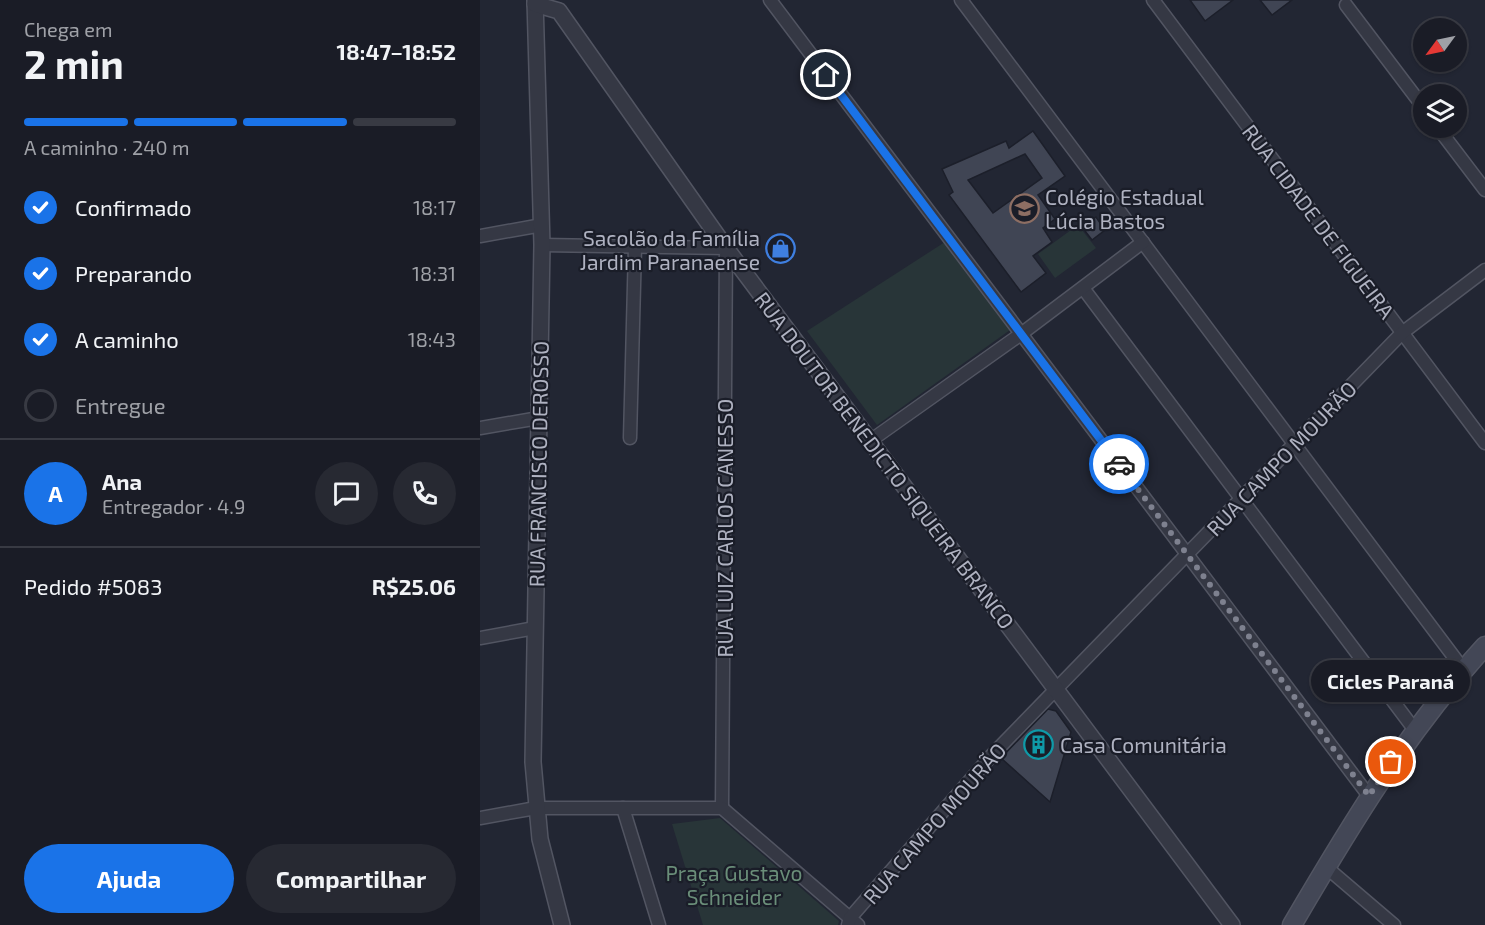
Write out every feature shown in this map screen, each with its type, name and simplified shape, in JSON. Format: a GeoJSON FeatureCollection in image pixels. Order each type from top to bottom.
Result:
{"type":"FeatureCollection","features":[{"type":"Feature","properties":{"kind":"main road"},"geometry":{"type":"LineString","coordinates":[[1292,925],[1369,796],[1414,729],[1485,646]]}},
{"type":"Feature","properties":{"kind":"street"},"geometry":{"type":"LineString","coordinates":[[770,0],[1369,796]]}},
{"type":"Feature","properties":{"kind":"street"},"geometry":{"type":"LineString","coordinates":[[961,0],[1464,669]]}},
{"type":"Feature","properties":{"kind":"street","name":"RUA CIDADE DE FIGUEIRA"},"geometry":{"type":"LineString","coordinates":[[1153,0],[1485,443]]}},
{"type":"Feature","properties":{"kind":"street","name":"RUA FRANCISCO DEROSSO"},"geometry":{"type":"LineString","coordinates":[[535,2],[542,245],[533,742],[536,808],[543,853],[562,925]]}},
{"type":"Feature","properties":{"kind":"street","name":"RUA DOUTOR BENEDICTO SIQUEIRA BRANCO"},"geometry":{"type":"LineString","coordinates":[[535,2],[559,11],[726,248],[1232,925]]}},
{"type":"Feature","properties":{"kind":"street"},"geometry":{"type":"LineString","coordinates":[[1346,5],[1413,93]]}},
{"type":"Feature","properties":{"kind":"street"},"geometry":{"type":"LineString","coordinates":[[1446,138],[1485,190]]}},
{"type":"Feature","properties":{"kind":"street"},"geometry":{"type":"LineString","coordinates":[[480,236],[542,225]]}},
{"type":"Feature","properties":{"kind":"street"},"geometry":{"type":"LineString","coordinates":[[870,441],[1021,334],[1143,242]]}},
{"type":"Feature","properties":{"kind":"street"},"geometry":{"type":"LineString","coordinates":[[542,245],[726,248]]}},
{"type":"Feature","properties":{"kind":"street"},"geometry":{"type":"LineString","coordinates":[[630,438],[635,247]]}},
{"type":"Feature","properties":{"kind":"street","name":"RUA LUIZ CARLOS CANESSO"},"geometry":{"type":"LineString","coordinates":[[722,808],[726,248]]}},
{"type":"Feature","properties":{"kind":"street","name":"RUA CAMPO MOURÃO"},"geometry":{"type":"LineString","coordinates":[[852,923],[992,755],[1241,498],[1402,333],[1485,270]]}},
{"type":"Feature","properties":{"kind":"street"},"geometry":{"type":"LineString","coordinates":[[1083,288],[1414,729]]}},
{"type":"Feature","properties":{"kind":"street"},"geometry":{"type":"LineString","coordinates":[[480,428],[539,418]]}},
{"type":"Feature","properties":{"kind":"street"},"geometry":{"type":"LineString","coordinates":[[480,638],[535,628]]}},
{"type":"Feature","properties":{"kind":"street"},"geometry":{"type":"LineString","coordinates":[[480,818],[536,808],[722,808],[852,923]]}},
{"type":"Feature","properties":{"kind":"street"},"geometry":{"type":"LineString","coordinates":[[623,808],[659,925]]}},
{"type":"Feature","properties":{"kind":"street"},"geometry":{"type":"LineString","coordinates":[[1326,867],[1394,925]]}},
{"type":"Feature","properties":{"kind":"green space"},"geometry":{"type":"Polygon","coordinates":[[[1078,225],[1096,248],[1055,278],[1038,254],[1078,225]]]}},
{"type":"Feature","properties":{"kind":"green space"},"geometry":{"type":"Polygon","coordinates":[[[945,242],[1010,330],[877,425],[807,331],[945,242]]]}},
{"type":"Feature","properties":{"kind":"green space","name":"Praça Gustavo Schneider"},"geometry":{"type":"Polygon","coordinates":[[[720,818],[839,921],[838,925],[703,925],[672,824],[720,818]]]}},
{"type":"Feature","properties":{"kind":"building"},"geometry":{"type":"Polygon","coordinates":[[[1190,0],[1233,0],[1205,21],[1190,0]]]}},
{"type":"Feature","properties":{"kind":"building"},"geometry":{"type":"Polygon","coordinates":[[[1260,0],[1292,0],[1272,15],[1260,0]]]}},
{"type":"Feature","properties":{"kind":"building"},"geometry":{"type":"Polygon","coordinates":[[[1033,131],[1065,176],[1038,195],[1055,219],[1043,228],[1052,242],[1033,256],[1046,273],[1021,292],[949,195],[953,192],[942,169],[1006,141],[1009,148],[1033,131]],[[1025,154],[968,180],[993,213],[1042,178],[1025,154]]]}},
{"type":"Feature","properties":{"kind":"building"},"geometry":{"type":"Polygon","coordinates":[[[1096,217],[1105,230],[1092,240],[1082,227],[1096,217]]]}},
{"type":"Feature","properties":{"kind":"building","name":"Casa Comunitária"},"geometry":{"type":"Polygon","coordinates":[[[1048,709],[1056,711],[1071,732],[1050,802],[1001,758],[1048,709]]]}},
{"type":"Feature","properties":{"kind":"way so far"},"geometry":{"type":"LineString","coordinates":[[1119,464],[1369,796],[1391,762]]}},
{"type":"Feature","properties":{"kind":"place","name":"Colégio Estadual Lúcia Bastos"},"geometry":{"type":"Point","coordinates":[1024,208]}},
{"type":"Feature","properties":{"kind":"place","name":"Sacolão da Família Jardim Paranaense"},"geometry":{"type":"Point","coordinates":[781,249]}},
{"type":"Feature","properties":{"kind":"place","name":"Casa Comunitária"},"geometry":{"type":"Point","coordinates":[1039,744]}},
{"type":"Feature","properties":{"kind":"place","name":"Cicles Paraná"},"geometry":{"type":"Point","coordinates":[1391,762]}},
{"type":"Feature","properties":{"kind":"route"},"geometry":{"type":"LineString","coordinates":[[826,75],[1119,464]]}}]}
